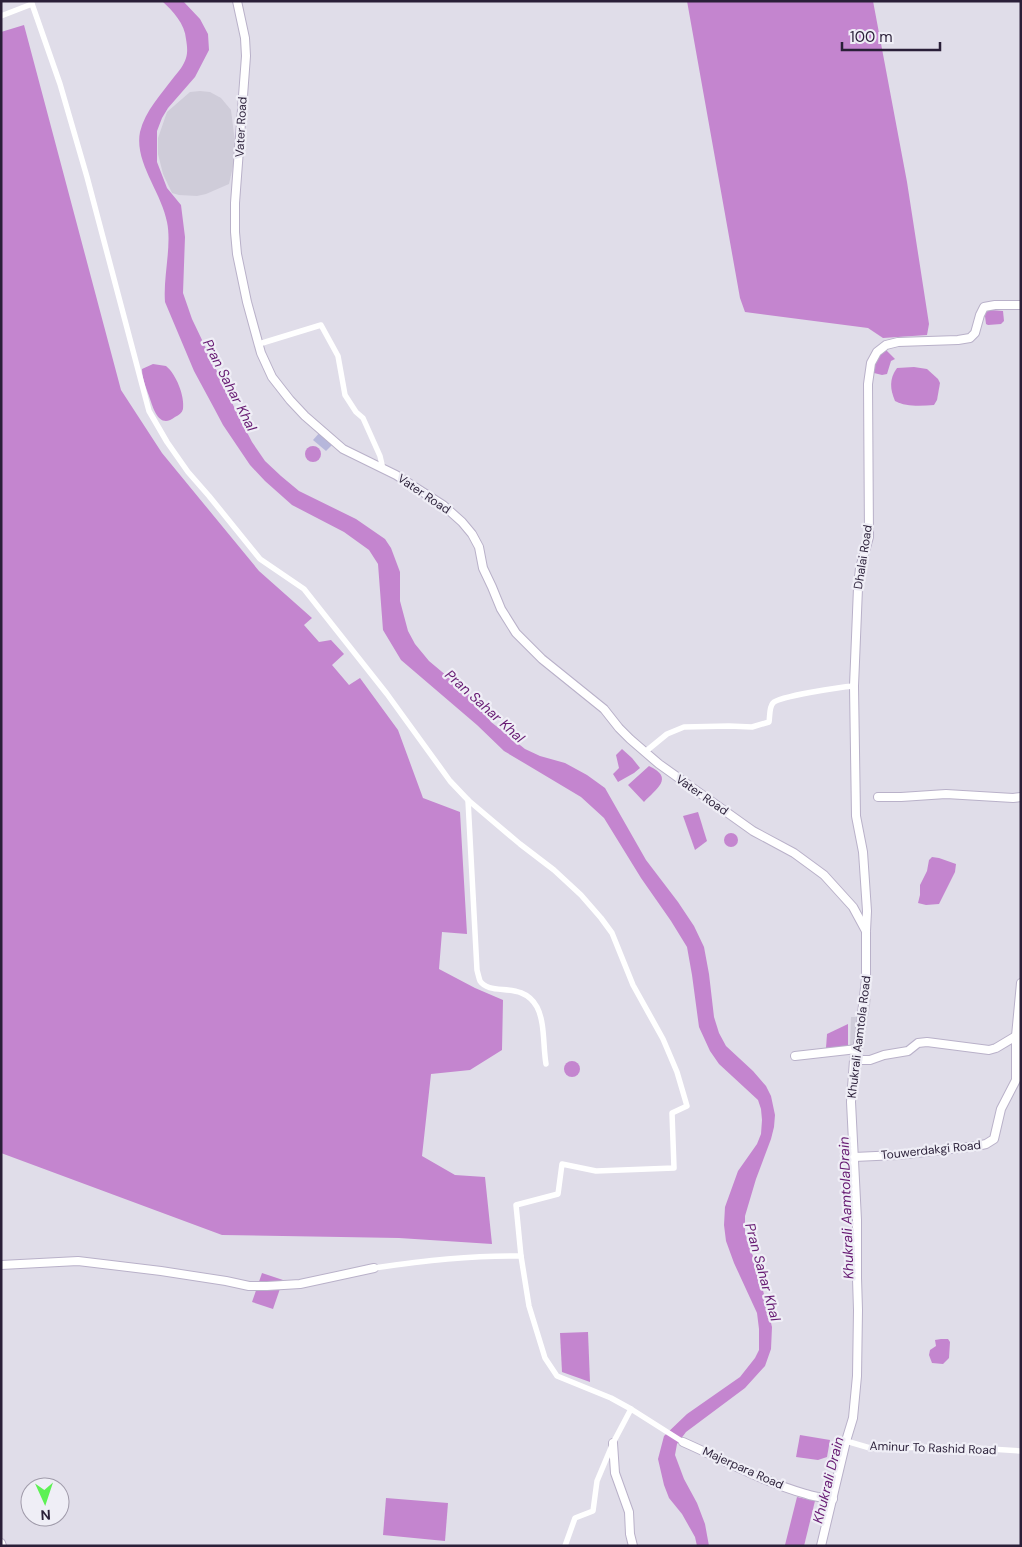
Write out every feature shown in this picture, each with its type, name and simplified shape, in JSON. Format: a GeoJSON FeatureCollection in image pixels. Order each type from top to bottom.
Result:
{"type":"FeatureCollection","features":[{"type":"Feature","properties":{"kind":"street","name":"Vater Road"},"geometry":{"type":"LineString","coordinates":[[236,1],[245,38],[246,56],[235,203],[237,254],[258,344],[272,377],[290,400],[343,449],[396,475],[443,505],[462,522],[472,534],[479,547],[483,568],[501,609],[516,633],[542,659],[604,709],[618,728],[683,782],[753,831],[794,853],[824,874],[853,907],[866,931]]}},
{"type":"Feature","properties":{"kind":"street"},"geometry":{"type":"LineString","coordinates":[[1,16],[32,3],[60,84],[87,177],[149,410],[166,442],[188,472],[260,559],[304,589],[387,694],[450,781],[468,800],[554,870],[581,895],[601,918],[612,933],[633,985],[664,1039],[677,1072],[687,1106],[672,1113],[674,1168],[596,1171],[562,1164],[558,1194],[516,1205],[521,1256],[529,1306],[545,1358],[557,1376],[611,1398],[683,1442]]}},
{"type":"Feature","properties":{"kind":"street","name":"Dhalai Road"},"geometry":{"type":"LineString","coordinates":[[866,931],[867,911],[863,852],[856,816],[854,686],[858,588],[860,568],[868,537],[868,393],[871,363],[877,352],[886,345],[898,342],[970,338],[975,333],[984,307],[990,305],[1021,305]]}},
{"type":"Feature","properties":{"kind":"street"},"geometry":{"type":"LineString","coordinates":[[258,344],[321,325],[338,356],[345,395],[356,412],[363,418],[380,456],[383,469]]}},
{"type":"Feature","properties":{"kind":"street"},"geometry":{"type":"LineString","coordinates":[[645,752],[667,734],[684,727],[729,726],[745,728],[758,726],[769,722],[771,705],[774,701],[801,694],[854,686]]}},
{"type":"Feature","properties":{"kind":"street"},"geometry":{"type":"LineString","coordinates":[[878,797],[901,798],[946,794],[1021,797]]}},
{"type":"Feature","properties":{"kind":"street"},"geometry":{"type":"LineString","coordinates":[[468,800],[477,970],[480,980],[484,985],[494,989],[516,991],[527,995],[537,1008],[542,1026],[546,1064]]}},
{"type":"Feature","properties":{"kind":"street","name":"Khukrali Aamtola Road"},"geometry":{"type":"LineString","coordinates":[[821,1546],[853,1418],[857,1376],[857,1220],[851,1102],[854,1060],[866,979],[866,931]]}},
{"type":"Feature","properties":{"kind":"street","name":"Touwerdakgi Road"},"geometry":{"type":"LineString","coordinates":[[854,1157],[898,1155],[964,1148],[983,1145],[994,1139],[1001,1109],[1016,1080],[1016,1036],[1021,983]]}},
{"type":"Feature","properties":{"kind":"street"},"geometry":{"type":"LineString","coordinates":[[854,1060],[870,1060],[884,1055],[908,1051],[918,1042],[989,1050],[1016,1036]]}},
{"type":"Feature","properties":{"kind":"street"},"geometry":{"type":"LineString","coordinates":[[795,1056],[856,1049]]}},
{"type":"Feature","properties":{"kind":"street"},"geometry":{"type":"LineString","coordinates":[[1,1265],[78,1261],[161,1270],[248,1286],[267,1286],[300,1284],[374,1268],[426,1260],[493,1255],[521,1256]]}},
{"type":"Feature","properties":{"kind":"street"},"geometry":{"type":"LineString","coordinates":[[565,1546],[576,1518],[593,1511],[597,1481],[613,1443],[631,1409]]}},
{"type":"Feature","properties":{"kind":"street","name":"Majerpara Road"},"geometry":{"type":"LineString","coordinates":[[683,1442],[757,1477],[807,1495],[833,1499]]}},
{"type":"Feature","properties":{"kind":"street","name":"Aminur To Rashid Road"},"geometry":{"type":"LineString","coordinates":[[847,1442],[870,1448],[958,1448],[1021,1451]]}},
{"type":"Feature","properties":{"kind":"street"},"geometry":{"type":"LineString","coordinates":[[613,1443],[616,1473],[629,1512],[630,1534],[633,1546]]}},
{"type":"Feature","properties":{"kind":"shaded area"},"geometry":{"type":"Polygon","coordinates":[[[162,1],[183,1],[200,19],[208,34],[209,50],[195,77],[168,108],[162,118],[157,131],[157,162],[167,188],[181,205],[185,237],[183,293],[192,319],[252,442],[265,461],[299,491],[356,519],[385,539],[391,548],[400,572],[400,601],[408,631],[415,644],[429,661],[472,697],[491,722],[525,749],[540,756],[565,763],[605,788],[646,860],[694,926],[704,947],[714,1017],[726,1046],[753,1071],[766,1086],[771,1096],[775,1115],[774,1127],[745,1216],[745,1233],[759,1274],[772,1327],[771,1349],[765,1366],[745,1388],[686,1432],[677,1444],[675,1455],[705,1524],[709,1546],[697,1546],[695,1537],[682,1514],[669,1498],[658,1459],[664,1436],[687,1414],[740,1377],[759,1350],[757,1313],[734,1263],[726,1241],[724,1225],[725,1207],[738,1171],[757,1144],[761,1134],[762,1120],[758,1100],[719,1064],[710,1051],[699,1027],[687,947],[604,818],[581,797],[504,751],[477,725],[401,660],[383,630],[378,564],[369,550],[344,532],[292,505],[250,465],[223,425],[194,371],[165,302],[169,241],[167,222],[141,155],[139,143],[142,124],[154,103],[181,68],[187,56],[185,33],[181,23],[162,1]]]}},
{"type":"Feature","properties":{"kind":"shaded area"},"geometry":{"type":"Polygon","coordinates":[[[687,1],[873,1],[907,182],[929,324],[927,335],[883,338],[868,328],[745,312],[740,298],[687,1]]]}},
{"type":"Feature","properties":{"kind":"shaded area"},"geometry":{"type":"Polygon","coordinates":[[[24,25],[121,390],[162,453],[259,571],[312,618],[304,625],[319,642],[331,640],[344,654],[332,665],[349,685],[360,678],[398,730],[423,798],[460,812],[467,934],[442,932],[439,969],[503,1000],[502,1050],[470,1070],[431,1074],[422,1156],[455,1175],[485,1177],[492,1244],[399,1238],[222,1235],[1,1153],[1,32],[24,25]]]}},
{"type":"Feature","properties":{"kind":"shaded area"},"geometry":{"type":"Polygon","coordinates":[[[190,92],[210,92],[221,98],[231,110],[235,142],[234,162],[229,184],[197,196],[179,195],[172,193],[163,174],[158,154],[158,138],[167,112],[190,92]]]}},
{"type":"Feature","properties":{"kind":"shaded area"},"geometry":{"type":"Polygon","coordinates":[[[990,310],[1003,311],[1004,321],[1001,324],[986,324],[986,312],[990,310]]]}},
{"type":"Feature","properties":{"kind":"shaded area"},"geometry":{"type":"Polygon","coordinates":[[[884,351],[887,351],[895,359],[891,361],[887,374],[874,373],[876,361],[884,351]]]}},
{"type":"Feature","properties":{"kind":"shaded area"},"geometry":{"type":"Polygon","coordinates":[[[153,364],[166,366],[170,370],[181,392],[183,410],[179,415],[170,420],[165,421],[158,417],[144,381],[142,369],[153,364]]]}},
{"type":"Feature","properties":{"kind":"shaded area"},"geometry":{"type":"Polygon","coordinates":[[[914,367],[927,369],[938,379],[940,383],[937,400],[934,405],[909,405],[895,401],[891,384],[894,372],[897,368],[914,367]]]}},
{"type":"Feature","properties":{"kind":"shaded area"},"geometry":{"type":"Polygon","coordinates":[[[321,431],[334,443],[326,451],[313,440],[321,431]]]}},
{"type":"Feature","properties":{"kind":"shaded area"},"geometry":{"type":"Polygon","coordinates":[[[313,446],[319,448],[321,454],[319,460],[313,462],[307,460],[305,454],[307,448],[313,446]]]}},
{"type":"Feature","properties":{"kind":"shaded area"},"geometry":{"type":"Polygon","coordinates":[[[622,749],[640,768],[618,782],[613,774],[619,768],[616,755],[622,749]]]}},
{"type":"Feature","properties":{"kind":"shaded area"},"geometry":{"type":"Polygon","coordinates":[[[649,766],[657,770],[662,779],[658,788],[644,802],[628,785],[649,766]]]}},
{"type":"Feature","properties":{"kind":"shaded area"},"geometry":{"type":"Polygon","coordinates":[[[698,812],[707,841],[695,850],[683,816],[698,812]]]}},
{"type":"Feature","properties":{"kind":"shaded area"},"geometry":{"type":"Polygon","coordinates":[[[731,833],[736,835],[738,840],[736,845],[731,847],[726,845],[724,840],[726,835],[731,833]]]}},
{"type":"Feature","properties":{"kind":"shaded area"},"geometry":{"type":"Polygon","coordinates":[[[932,857],[956,864],[955,872],[939,904],[926,905],[918,903],[920,885],[927,871],[929,860],[932,857]]]}},
{"type":"Feature","properties":{"kind":"shaded area"},"geometry":{"type":"Polygon","coordinates":[[[866,998],[871,999],[861,1059],[856,1058],[866,998]]]}},
{"type":"Feature","properties":{"kind":"shaded area"},"geometry":{"type":"Polygon","coordinates":[[[851,1017],[861,1017],[857,1046],[850,1047],[851,1017]]]}},
{"type":"Feature","properties":{"kind":"shaded area"},"geometry":{"type":"Polygon","coordinates":[[[848,1024],[848,1046],[826,1048],[827,1034],[848,1024]]]}},
{"type":"Feature","properties":{"kind":"shaded area"},"geometry":{"type":"Polygon","coordinates":[[[572,1061],[580,1069],[572,1077],[564,1069],[572,1061]]]}},
{"type":"Feature","properties":{"kind":"shaded area"},"geometry":{"type":"Polygon","coordinates":[[[262,1273],[283,1280],[273,1309],[252,1302],[262,1273]]]}},
{"type":"Feature","properties":{"kind":"shaded area"},"geometry":{"type":"Polygon","coordinates":[[[588,1332],[590,1382],[562,1372],[560,1333],[588,1332]]]}},
{"type":"Feature","properties":{"kind":"shaded area"},"geometry":{"type":"Polygon","coordinates":[[[948,1339],[950,1342],[949,1358],[943,1364],[932,1363],[929,1355],[930,1350],[936,1346],[935,1340],[948,1339]]]}},
{"type":"Feature","properties":{"kind":"shaded area"},"geometry":{"type":"Polygon","coordinates":[[[800,1435],[830,1440],[827,1457],[818,1460],[796,1457],[800,1435]]]}},
{"type":"Feature","properties":{"kind":"shaded area"},"geometry":{"type":"Polygon","coordinates":[[[797,1497],[815,1501],[804,1546],[785,1545],[797,1497]]]}},
{"type":"Feature","properties":{"kind":"shaded area"},"geometry":{"type":"Polygon","coordinates":[[[386,1498],[448,1503],[445,1541],[383,1535],[386,1498]]]}},
{"type":"Feature","properties":{"kind":"water label","name":"Pran Sahar Khal"},"geometry":{"type":"Point","coordinates":[230,385]}},
{"type":"Feature","properties":{"kind":"water label","name":"Pran Sahar Khal"},"geometry":{"type":"Point","coordinates":[485,706]}},
{"type":"Feature","properties":{"kind":"water label","name":"Khukrali AamtolaDrain"},"geometry":{"type":"Point","coordinates":[846,1208]}},
{"type":"Feature","properties":{"kind":"water label","name":"Pran Sahar Khal"},"geometry":{"type":"Point","coordinates":[763,1272]}},
{"type":"Feature","properties":{"kind":"water label","name":"Khukrali Drain"},"geometry":{"type":"Point","coordinates":[828,1480]}}]}
